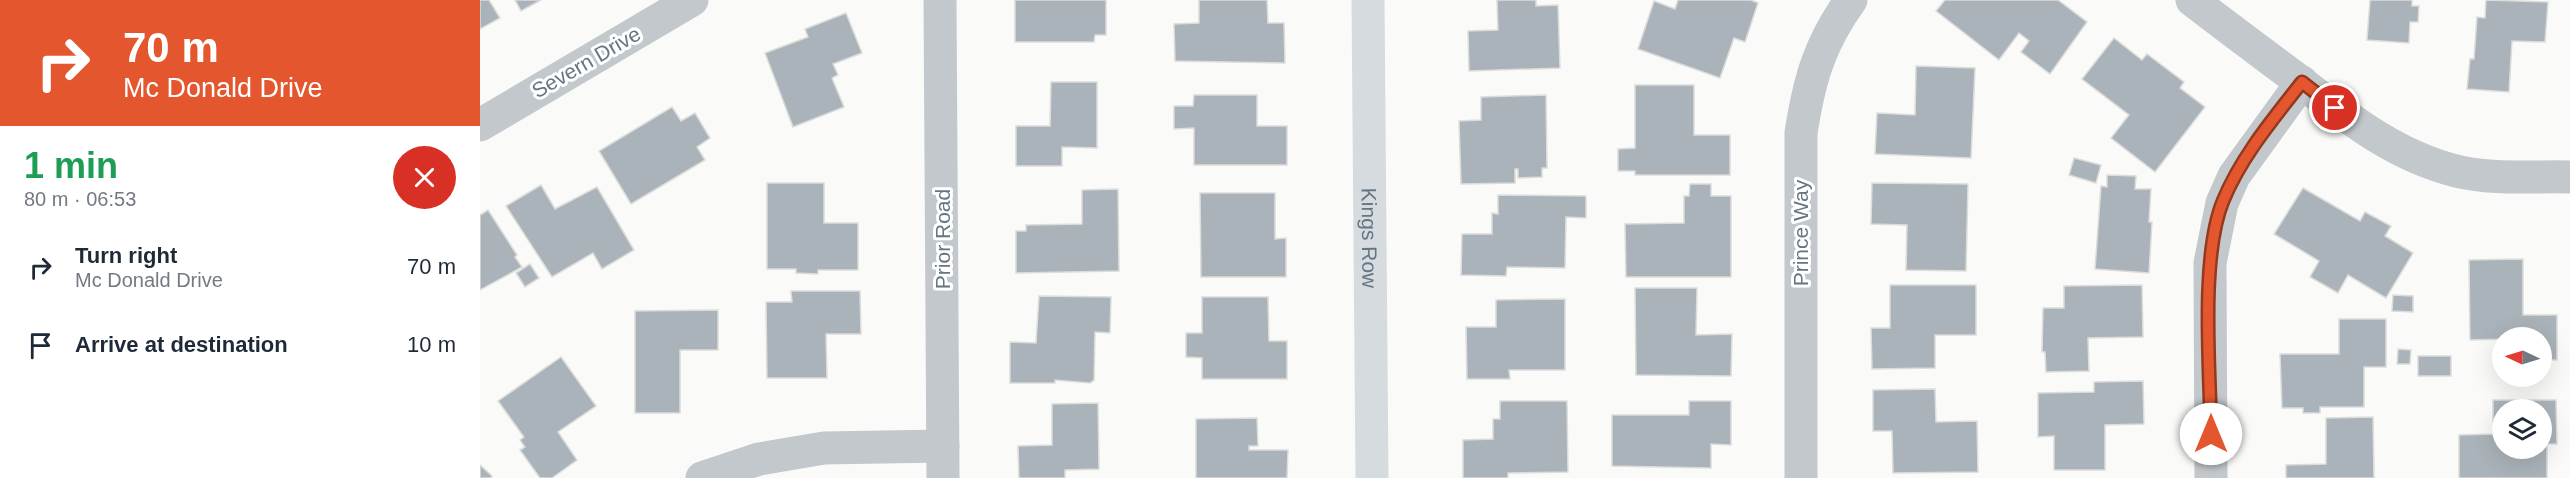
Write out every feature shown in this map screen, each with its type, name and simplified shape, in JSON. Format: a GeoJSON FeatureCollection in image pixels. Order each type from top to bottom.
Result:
{"type":"FeatureCollection","features":[{"type":"Feature","properties":{"kind":"main road","name":"Kings Row"},"geometry":{"type":"LineString","coordinates":[[1368,0],[1372,478]]}},
{"type":"Feature","properties":{"kind":"street","name":"Severn Drive"},"geometry":{"type":"LineString","coordinates":[[480,125],[692,0]]}},
{"type":"Feature","properties":{"kind":"street","name":"Prior Road"},"geometry":{"type":"LineString","coordinates":[[940,0],[943,478]]}},
{"type":"Feature","properties":{"kind":"street","name":"Prince Way"},"geometry":{"type":"LineString","coordinates":[[1802,478],[1801,133],[1807,92],[1818,55],[1836,21],[1851,0]]}},
{"type":"Feature","properties":{"kind":"street"},"geometry":{"type":"LineString","coordinates":[[2192,0],[2352,121],[2386,143],[2417,158],[2456,171],[2492,175],[2570,177]]}},
{"type":"Feature","properties":{"kind":"street"},"geometry":{"type":"LineString","coordinates":[[2211,478],[2210,263],[2222,203],[2240,167],[2302,82]]}},
{"type":"Feature","properties":{"kind":"street"},"geometry":{"type":"LineString","coordinates":[[702,478],[759,459],[824,448],[943,446]]}},
{"type":"Feature","properties":{"kind":"building"},"geometry":{"type":"Polygon","coordinates":[[[480,0],[489,0],[500,18],[480,29],[480,0]]]}},
{"type":"Feature","properties":{"kind":"building"},"geometry":{"type":"Polygon","coordinates":[[[515,0],[541,0],[521,11],[515,0]]]}},
{"type":"Feature","properties":{"kind":"building"},"geometry":{"type":"Polygon","coordinates":[[[1015,0],[1106,0],[1106,35],[1095,35],[1094,42],[1015,42],[1015,0]]]}},
{"type":"Feature","properties":{"kind":"building"},"geometry":{"type":"Polygon","coordinates":[[[1199,0],[1267,0],[1268,23],[1284,23],[1285,63],[1175,61],[1174,24],[1199,23],[1199,0]]]}},
{"type":"Feature","properties":{"kind":"building"},"geometry":{"type":"Polygon","coordinates":[[[1497,0],[1536,0],[1536,6],[1558,5],[1560,68],[1469,71],[1468,31],[1498,30],[1497,0]]]}},
{"type":"Feature","properties":{"kind":"building"},"geometry":{"type":"Polygon","coordinates":[[[1678,0],[1751,0],[1758,3],[1745,42],[1734,38],[1720,78],[1638,49],[1654,1],[1675,9],[1678,0]]]}},
{"type":"Feature","properties":{"kind":"building"},"geometry":{"type":"Polygon","coordinates":[[[1945,0],[2058,0],[2087,22],[2050,74],[2021,52],[2029,41],[2019,33],[1999,60],[1936,11],[1945,0]]]}},
{"type":"Feature","properties":{"kind":"building"},"geometry":{"type":"Polygon","coordinates":[[[2370,0],[2412,0],[2412,6],[2419,6],[2418,22],[2410,22],[2409,43],[2367,40],[2370,0]]]}},
{"type":"Feature","properties":{"kind":"building"},"geometry":{"type":"Polygon","coordinates":[[[2486,0],[2548,2],[2545,42],[2512,41],[2509,92],[2467,89],[2470,59],[2474,59],[2477,17],[2485,18],[2486,0]]]}},
{"type":"Feature","properties":{"kind":"building"},"geometry":{"type":"Polygon","coordinates":[[[846,13],[862,53],[833,64],[838,75],[832,78],[844,107],[793,127],[765,53],[808,37],[805,29],[846,13]]]}},
{"type":"Feature","properties":{"kind":"building"},"geometry":{"type":"Polygon","coordinates":[[[2114,38],[2142,60],[2147,54],[2184,82],[2180,88],[2205,107],[2155,172],[2111,138],[2129,115],[2082,79],[2114,38]]]}},
{"type":"Feature","properties":{"kind":"building"},"geometry":{"type":"Polygon","coordinates":[[[1916,66],[1975,68],[1971,158],[1875,154],[1877,113],[1915,115],[1916,66]]]}},
{"type":"Feature","properties":{"kind":"building"},"geometry":{"type":"Polygon","coordinates":[[[1051,82],[1097,82],[1097,148],[1062,147],[1062,166],[1016,166],[1016,126],[1050,126],[1051,82]]]}},
{"type":"Feature","properties":{"kind":"building"},"geometry":{"type":"Polygon","coordinates":[[[1635,85],[1694,85],[1694,135],[1730,135],[1730,175],[1635,175],[1635,171],[1618,171],[1618,149],[1635,148],[1635,85]]]}},
{"type":"Feature","properties":{"kind":"building"},"geometry":{"type":"Polygon","coordinates":[[[1194,95],[1257,95],[1257,126],[1287,126],[1287,165],[1194,165],[1194,128],[1174,129],[1174,106],[1193,106],[1194,95]]]}},
{"type":"Feature","properties":{"kind":"building"},"geometry":{"type":"Polygon","coordinates":[[[1546,95],[1547,168],[1542,168],[1542,177],[1518,178],[1518,169],[1515,169],[1515,183],[1461,184],[1459,121],[1481,120],[1481,97],[1546,95]]]}},
{"type":"Feature","properties":{"kind":"building"},"geometry":{"type":"Polygon","coordinates":[[[672,107],[681,121],[695,113],[710,138],[697,147],[705,160],[631,204],[599,151],[672,107]]]}},
{"type":"Feature","properties":{"kind":"building"},"geometry":{"type":"Polygon","coordinates":[[[2074,158],[2101,165],[2096,183],[2069,175],[2074,158]]]}},
{"type":"Feature","properties":{"kind":"building"},"geometry":{"type":"Polygon","coordinates":[[[2107,175],[2136,176],[2135,189],[2151,189],[2149,273],[2095,269],[2101,186],[2107,187],[2107,175]]]}},
{"type":"Feature","properties":{"kind":"building"},"geometry":{"type":"Polygon","coordinates":[[[767,183],[824,183],[824,223],[858,223],[858,270],[818,270],[818,274],[796,273],[796,269],[767,269],[767,183]]]}},
{"type":"Feature","properties":{"kind":"building"},"geometry":{"type":"Polygon","coordinates":[[[1872,183],[1968,184],[1966,271],[1906,270],[1907,225],[1871,224],[1872,183]]]}},
{"type":"Feature","properties":{"kind":"building"},"geometry":{"type":"Polygon","coordinates":[[[1690,184],[1711,184],[1711,196],[1731,196],[1731,277],[1626,277],[1625,224],[1684,223],[1684,196],[1689,196],[1690,184]]]}},
{"type":"Feature","properties":{"kind":"building"},"geometry":{"type":"Polygon","coordinates":[[[541,185],[555,209],[597,187],[634,250],[602,269],[593,253],[552,277],[506,206],[541,185]]]}},
{"type":"Feature","properties":{"kind":"building"},"geometry":{"type":"Polygon","coordinates":[[[2303,188],[2360,221],[2365,212],[2391,226],[2385,236],[2413,253],[2386,298],[2348,275],[2338,293],[2310,277],[2319,261],[2274,234],[2303,188]]]}},
{"type":"Feature","properties":{"kind":"building"},"geometry":{"type":"Polygon","coordinates":[[[1118,189],[1119,271],[1016,273],[1016,231],[1026,231],[1026,225],[1082,224],[1082,190],[1118,189]]]}},
{"type":"Feature","properties":{"kind":"building"},"geometry":{"type":"Polygon","coordinates":[[[1200,193],[1275,193],[1275,239],[1286,238],[1286,277],[1201,277],[1200,193]]]}},
{"type":"Feature","properties":{"kind":"building"},"geometry":{"type":"Polygon","coordinates":[[[1498,195],[1586,196],[1586,218],[1566,217],[1565,268],[1507,267],[1506,276],[1461,275],[1462,234],[1492,234],[1492,213],[1498,214],[1498,195]]]}},
{"type":"Feature","properties":{"kind":"building"},"geometry":{"type":"Polygon","coordinates":[[[488,210],[517,255],[515,257],[522,267],[480,290],[480,215],[488,210]]]}},
{"type":"Feature","properties":{"kind":"building"},"geometry":{"type":"Polygon","coordinates":[[[2523,259],[2523,315],[2557,315],[2557,360],[2552,360],[2552,327],[2492,327],[2492,339],[2470,340],[2469,260],[2523,259]]]}},
{"type":"Feature","properties":{"kind":"building"},"geometry":{"type":"Polygon","coordinates":[[[530,264],[539,278],[525,287],[516,273],[530,264]]]}},
{"type":"Feature","properties":{"kind":"building"},"geometry":{"type":"Polygon","coordinates":[[[1890,285],[1976,285],[1976,335],[1935,335],[1935,368],[1872,369],[1871,328],[1890,328],[1890,285]]]}},
{"type":"Feature","properties":{"kind":"building"},"geometry":{"type":"Polygon","coordinates":[[[2142,285],[2143,337],[2088,338],[2089,371],[2046,372],[2045,352],[2042,352],[2043,308],[2064,308],[2064,286],[2142,285]]]}},
{"type":"Feature","properties":{"kind":"building"},"geometry":{"type":"Polygon","coordinates":[[[1635,288],[1697,288],[1696,335],[1732,334],[1731,376],[1636,375],[1635,288]]]}},
{"type":"Feature","properties":{"kind":"building"},"geometry":{"type":"Polygon","coordinates":[[[791,291],[860,291],[861,334],[826,334],[827,378],[767,378],[766,302],[792,302],[791,291]]]}},
{"type":"Feature","properties":{"kind":"building"},"geometry":{"type":"Polygon","coordinates":[[[2393,295],[2413,296],[2413,312],[2392,311],[2393,295]]]}},
{"type":"Feature","properties":{"kind":"building"},"geometry":{"type":"Polygon","coordinates":[[[1039,296],[1111,297],[1110,333],[1095,332],[1094,380],[1090,383],[1055,380],[1055,383],[1010,383],[1010,342],[1036,343],[1039,296]]]}},
{"type":"Feature","properties":{"kind":"building"},"geometry":{"type":"Polygon","coordinates":[[[1202,297],[1268,297],[1269,341],[1287,341],[1287,379],[1202,379],[1202,358],[1186,357],[1186,333],[1202,333],[1202,297]]]}},
{"type":"Feature","properties":{"kind":"building"},"geometry":{"type":"Polygon","coordinates":[[[1565,299],[1565,370],[1509,370],[1510,379],[1467,379],[1466,327],[1496,327],[1496,300],[1565,299]]]}},
{"type":"Feature","properties":{"kind":"building"},"geometry":{"type":"Polygon","coordinates":[[[718,310],[718,350],[680,350],[680,413],[635,413],[635,311],[718,310]]]}},
{"type":"Feature","properties":{"kind":"building"},"geometry":{"type":"Polygon","coordinates":[[[2339,319],[2386,319],[2386,367],[2364,367],[2364,407],[2320,407],[2320,413],[2303,413],[2303,408],[2282,408],[2280,354],[2339,354],[2339,319]]]}},
{"type":"Feature","properties":{"kind":"building"},"geometry":{"type":"Polygon","coordinates":[[[2398,349],[2411,350],[2410,364],[2397,364],[2398,349]]]}},
{"type":"Feature","properties":{"kind":"building"},"geometry":{"type":"Polygon","coordinates":[[[2418,356],[2451,356],[2451,376],[2418,376],[2418,356]]]}},
{"type":"Feature","properties":{"kind":"building"},"geometry":{"type":"Polygon","coordinates":[[[561,357],[596,406],[558,432],[577,460],[552,478],[540,478],[520,450],[525,447],[520,440],[524,437],[498,401],[561,357]]]}},
{"type":"Feature","properties":{"kind":"building"},"geometry":{"type":"Polygon","coordinates":[[[2143,381],[2144,424],[2105,425],[2105,470],[2054,470],[2054,436],[2038,437],[2038,393],[2094,392],[2094,382],[2143,381]]]}},
{"type":"Feature","properties":{"kind":"building"},"geometry":{"type":"Polygon","coordinates":[[[1935,389],[1936,422],[1977,421],[1978,472],[1893,473],[1892,431],[1873,431],[1873,390],[1935,389]]]}},
{"type":"Feature","properties":{"kind":"building"},"geometry":{"type":"Polygon","coordinates":[[[2552,400],[2556,400],[2557,444],[2552,444],[2552,400]]]}},
{"type":"Feature","properties":{"kind":"building"},"geometry":{"type":"Polygon","coordinates":[[[1500,401],[1567,401],[1568,472],[1508,473],[1508,478],[1463,478],[1463,440],[1493,439],[1493,419],[1500,419],[1500,401]]]}},
{"type":"Feature","properties":{"kind":"building"},"geometry":{"type":"Polygon","coordinates":[[[1689,401],[1731,401],[1731,445],[1711,444],[1711,468],[1612,466],[1612,415],[1689,415],[1689,401]]]}},
{"type":"Feature","properties":{"kind":"building"},"geometry":{"type":"Polygon","coordinates":[[[1098,403],[1099,469],[1065,470],[1065,478],[1019,478],[1018,446],[1052,445],[1052,404],[1098,403]]]}},
{"type":"Feature","properties":{"kind":"building"},"geometry":{"type":"Polygon","coordinates":[[[2373,417],[2374,478],[2286,478],[2286,465],[2326,464],[2326,418],[2373,417]]]}},
{"type":"Feature","properties":{"kind":"building"},"geometry":{"type":"Polygon","coordinates":[[[1257,418],[1258,446],[1249,446],[1249,450],[1288,450],[1287,478],[1196,478],[1196,419],[1257,418]]]}},
{"type":"Feature","properties":{"kind":"building"},"geometry":{"type":"Polygon","coordinates":[[[2492,434],[2492,459],[2547,459],[2547,478],[2459,478],[2459,435],[2492,434]]]}},
{"type":"Feature","properties":{"kind":"building"},"geometry":{"type":"Polygon","coordinates":[[[480,465],[492,476],[491,478],[480,478],[480,465]]]}},
{"type":"Feature","properties":{"kind":"route"},"geometry":{"type":"LineString","coordinates":[[2211,434],[2210,263],[2222,203],[2243,162],[2302,82],[2335,108]]}}]}
